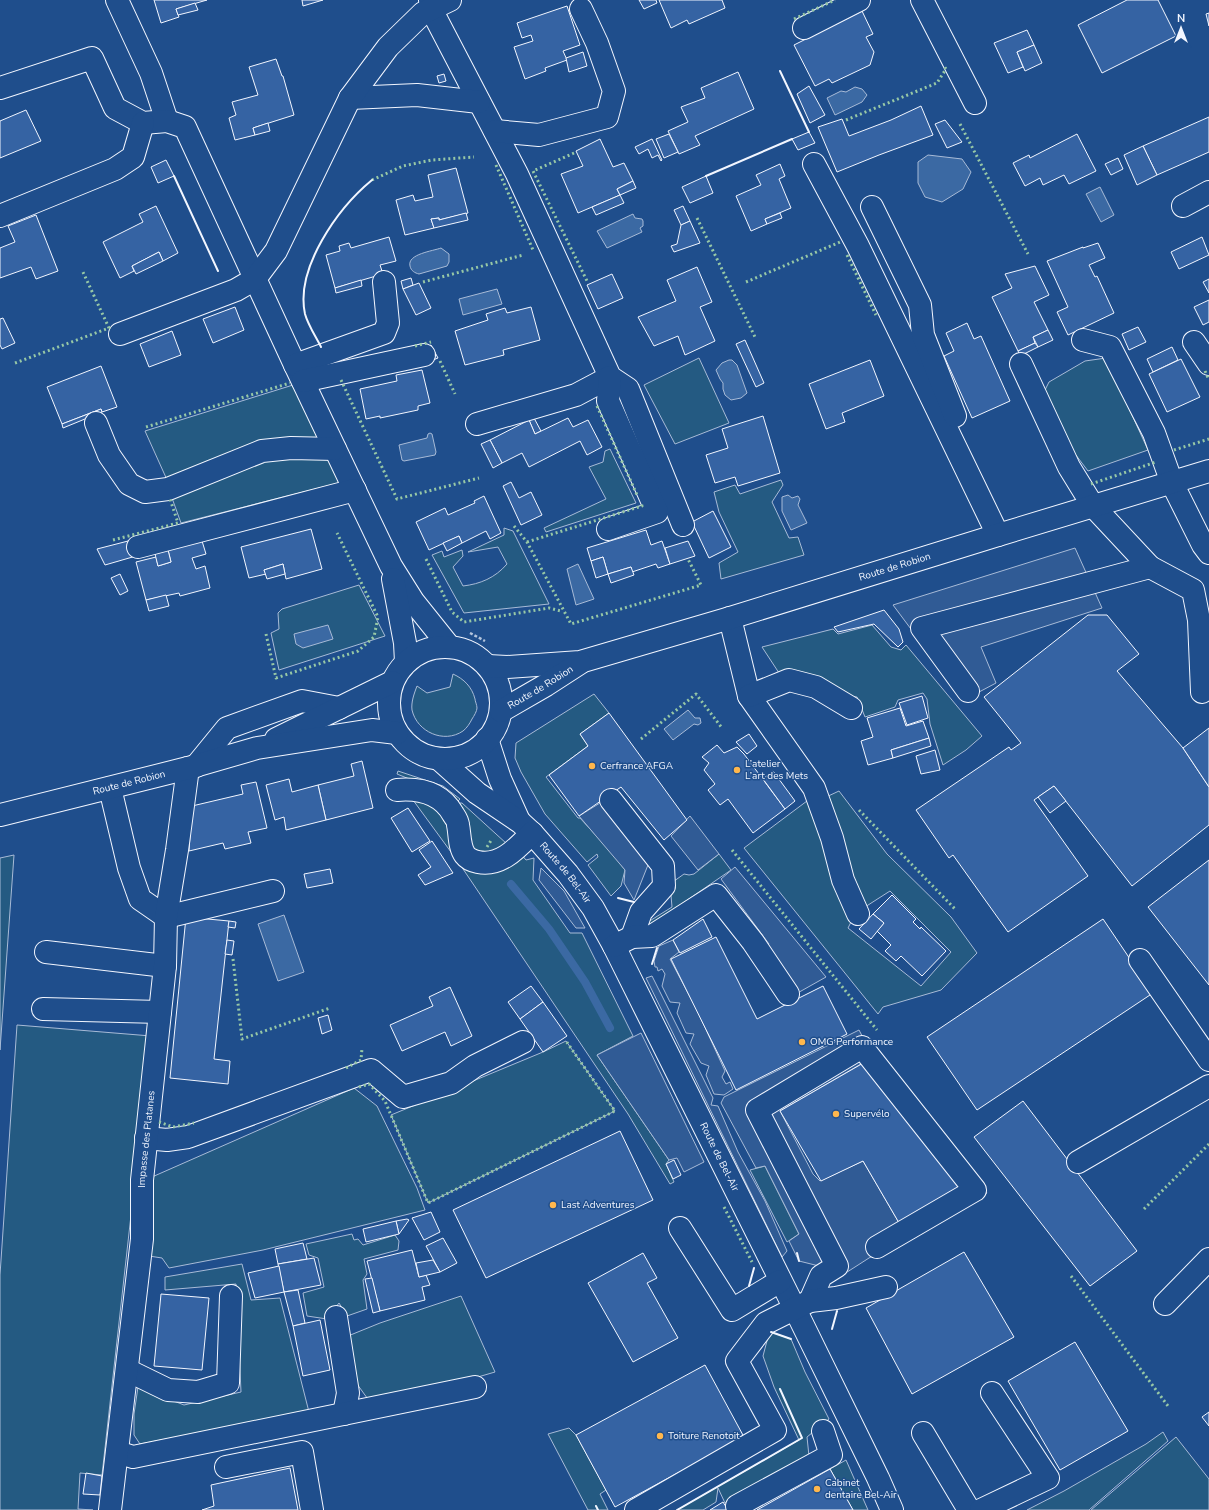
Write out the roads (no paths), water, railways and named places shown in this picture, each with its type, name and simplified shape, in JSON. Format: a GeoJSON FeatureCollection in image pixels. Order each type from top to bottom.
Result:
{"type":"FeatureCollection","features":[{"type":"Feature","properties":{"kind":"street"},"geometry":{"type":"LineString","coordinates":[[117,0],[151,73],[167,121]]}},
{"type":"Feature","properties":{"kind":"street"},"geometry":{"type":"LineString","coordinates":[[120,334],[236,290],[255,279],[276,251],[350,98],[388,46],[430,5],[450,0]]}},
{"type":"Feature","properties":{"kind":"street"},"geometry":{"type":"LineString","coordinates":[[804,28],[859,0]]}},
{"type":"Feature","properties":{"kind":"street"},"geometry":{"type":"LineString","coordinates":[[922,0],[975,103]]}},
{"type":"Feature","properties":{"kind":"street"},"geometry":{"type":"LineString","coordinates":[[430,5],[517,174],[610,377],[608,401],[657,512],[608,529]]}},
{"type":"Feature","properties":{"kind":"street"},"geometry":{"type":"LineString","coordinates":[[494,131],[539,135],[607,117],[614,90],[598,43],[581,9]]}},
{"type":"Feature","properties":{"kind":"street"},"geometry":{"type":"LineString","coordinates":[[0,88],[92,58],[115,108],[143,123],[167,121],[185,127],[299,373],[391,566],[413,601],[448,646]]}},
{"type":"Feature","properties":{"kind":"street"},"geometry":{"type":"LineString","coordinates":[[350,98],[417,95],[479,102]]}},
{"type":"Feature","properties":{"kind":"street"},"geometry":{"type":"LineString","coordinates":[[0,216],[115,169],[133,157],[143,123]]}},
{"type":"Feature","properties":{"kind":"street"},"geometry":{"type":"LineString","coordinates":[[814,164],[858,246],[1005,532]]}},
{"type":"Feature","properties":{"kind":"street"},"geometry":{"type":"LineString","coordinates":[[1183,206],[1209,192]]}},
{"type":"Feature","properties":{"kind":"street"},"geometry":{"type":"LineString","coordinates":[[872,206],[920,305],[923,335],[959,426],[1005,532]]}},
{"type":"Feature","properties":{"kind":"street"},"geometry":{"type":"LineString","coordinates":[[299,373],[384,333],[388,323],[384,282]]}},
{"type":"Feature","properties":{"kind":"street"},"geometry":{"type":"LineString","coordinates":[[1082,340],[1110,346],[1154,433],[1172,482],[1203,545],[1209,553]]}},
{"type":"Feature","properties":{"kind":"street"},"geometry":{"type":"LineString","coordinates":[[1194,342],[1209,364]]}},
{"type":"Feature","properties":{"kind":"street"},"geometry":{"type":"LineString","coordinates":[[299,373],[424,355]]}},
{"type":"Feature","properties":{"kind":"street"},"geometry":{"type":"LineString","coordinates":[[1021,364],[1069,467],[1094,506],[1150,567],[1192,590],[1199,620],[1202,692]]}},
{"type":"Feature","properties":{"kind":"street"},"geometry":{"type":"LineString","coordinates":[[610,377],[628,389],[683,525]]}},
{"type":"Feature","properties":{"kind":"street"},"geometry":{"type":"LineString","coordinates":[[476,424],[576,395],[610,377]]}},
{"type":"Feature","properties":{"kind":"street"},"geometry":{"type":"LineString","coordinates":[[96,423],[108,454],[129,484],[145,492],[168,489],[262,450],[291,448],[335,449]]}},
{"type":"Feature","properties":{"kind":"street","name":"Route de Robion"},"geometry":{"type":"LineString","coordinates":[[488,666],[580,662],[730,618],[1005,532],[1209,472]]}},
{"type":"Feature","properties":{"kind":"street"},"geometry":{"type":"LineString","coordinates":[[138,547],[355,490]]}},
{"type":"Feature","properties":{"kind":"street"},"geometry":{"type":"LineString","coordinates":[[391,566],[405,642],[406,662]]}},
{"type":"Feature","properties":{"kind":"street"},"geometry":{"type":"LineString","coordinates":[[968,691],[922,628],[1150,567]]}},
{"type":"Feature","properties":{"kind":"street"},"geometry":{"type":"LineString","coordinates":[[730,618],[749,696],[814,788],[832,838],[843,880],[858,914]]}},
{"type":"Feature","properties":{"kind":"street"},"geometry":{"type":"LineString","coordinates":[[448,646],[463,649],[477,656],[488,666],[496,680],[501,695],[501,711],[498,722],[488,739],[474,751],[457,758],[439,759],[426,756],[405,743],[397,733],[390,717],[388,699],[392,682],[398,671],[406,662],[418,653],[433,647],[448,646]]}},
{"type":"Feature","properties":{"kind":"street","name":"Route de Robion"},"geometry":{"type":"LineString","coordinates":[[501,711],[546,685],[580,662]]}},
{"type":"Feature","properties":{"kind":"street"},"geometry":{"type":"LineString","coordinates":[[749,696],[788,680],[816,687],[851,708]]}},
{"type":"Feature","properties":{"kind":"street","name":"Route de Robion"},"geometry":{"type":"LineString","coordinates":[[256,748],[392,682]]}},
{"type":"Feature","properties":{"kind":"street"},"geometry":{"type":"LineString","coordinates":[[192,767],[227,728],[302,701],[340,708]]}},
{"type":"Feature","properties":{"kind":"street","name":"Route de Robion"},"geometry":{"type":"LineString","coordinates":[[1,812],[110,788],[192,767],[256,748],[372,730],[397,733]]}},
{"type":"Feature","properties":{"kind":"street","name":"Route de Bel-Air"},"geometry":{"type":"LineString","coordinates":[[488,739],[500,779],[526,827],[568,874],[593,908],[623,942],[780,1281],[802,1305],[892,1510]]}},
{"type":"Feature","properties":{"kind":"street","name":"Route de Bel-Air"},"geometry":{"type":"LineString","coordinates":[[439,759],[477,793],[526,827]]}},
{"type":"Feature","properties":{"kind":"street","name":"Impasse des Platanes"},"geometry":{"type":"LineString","coordinates":[[110,1510],[142,1239],[142,1180],[165,966],[166,917],[192,767]]}},
{"type":"Feature","properties":{"kind":"street"},"geometry":{"type":"LineString","coordinates":[[110,788],[129,868],[140,899],[166,917],[273,891]]}},
{"type":"Feature","properties":{"kind":"street"},"geometry":{"type":"LineString","coordinates":[[397,790],[412,789],[436,795],[448,805],[458,822],[460,841],[465,854],[473,861],[484,863],[494,862],[510,854],[526,827]]}},
{"type":"Feature","properties":{"kind":"street"},"geometry":{"type":"LineString","coordinates":[[611,800],[663,866],[664,886],[641,912],[623,942]]}},
{"type":"Feature","properties":{"kind":"street"},"geometry":{"type":"LineString","coordinates":[[623,942],[652,936],[716,895],[754,942],[788,994]]}},
{"type":"Feature","properties":{"kind":"street"},"geometry":{"type":"LineString","coordinates":[[46,952],[165,966]]}},
{"type":"Feature","properties":{"kind":"street"},"geometry":{"type":"LineString","coordinates":[[1140,960],[1209,1060]]}},
{"type":"Feature","properties":{"kind":"street"},"geometry":{"type":"LineString","coordinates":[[43,1009],[160,1012]]}},
{"type":"Feature","properties":{"kind":"street"},"geometry":{"type":"LineString","coordinates":[[146,1138],[167,1140],[188,1137],[371,1070],[403,1097],[451,1083],[475,1066],[524,1042]]}},
{"type":"Feature","properties":{"kind":"street"},"geometry":{"type":"LineString","coordinates":[[802,1305],[821,1276],[837,1266],[757,1110],[862,1047],[975,1190],[877,1247]]}},
{"type":"Feature","properties":{"kind":"street"},"geometry":{"type":"LineString","coordinates":[[1078,1162],[1209,1086]]}},
{"type":"Feature","properties":{"kind":"street"},"geometry":{"type":"LineString","coordinates":[[680,1228],[732,1310],[780,1281]]}},
{"type":"Feature","properties":{"kind":"street"},"geometry":{"type":"LineString","coordinates":[[1165,1304],[1209,1259]]}},
{"type":"Feature","properties":{"kind":"street"},"geometry":{"type":"LineString","coordinates":[[636,1510],[775,1430],[737,1361],[766,1323],[802,1305],[886,1287]]}},
{"type":"Feature","properties":{"kind":"street"},"geometry":{"type":"LineString","coordinates":[[127,1370],[168,1390],[198,1392],[228,1383],[231,1296]]}},
{"type":"Feature","properties":{"kind":"street"},"geometry":{"type":"LineString","coordinates":[[336,1317],[348,1393],[344,1414]]}},
{"type":"Feature","properties":{"kind":"street"},"geometry":{"type":"LineString","coordinates":[[117,1452],[133,1457],[475,1387]]}},
{"type":"Feature","properties":{"kind":"street"},"geometry":{"type":"LineString","coordinates":[[981,1510],[1048,1478],[992,1393]]}},
{"type":"Feature","properties":{"kind":"street"},"geometry":{"type":"LineString","coordinates":[[740,1510],[737,1506],[831,1455],[823,1431]]}},
{"type":"Feature","properties":{"kind":"street"},"geometry":{"type":"LineString","coordinates":[[923,1433],[969,1510]]}},
{"type":"Feature","properties":{"kind":"street"},"geometry":{"type":"LineString","coordinates":[[226,1467],[302,1452],[312,1510]]}},
{"type":"Feature","properties":{"kind":"waterway"},"geometry":{"type":"LineString","coordinates":[[511,884],[549,929],[585,982],[610,1028]]}},
{"type":"Feature","properties":{"kind":"place","name":"Cerfrance AFGA"},"geometry":{"type":"Point","coordinates":[592,766]}},
{"type":"Feature","properties":{"kind":"place","name":"L’atelier L’art des Mets"},"geometry":{"type":"Point","coordinates":[737,770]}},
{"type":"Feature","properties":{"kind":"place","name":"OMG Performance"},"geometry":{"type":"Point","coordinates":[802,1042]}},
{"type":"Feature","properties":{"kind":"place","name":"Supervélo"},"geometry":{"type":"Point","coordinates":[836,1114]}},
{"type":"Feature","properties":{"kind":"place","name":"Last Adventures"},"geometry":{"type":"Point","coordinates":[553,1205]}},
{"type":"Feature","properties":{"kind":"place","name":"Toiture Renotoit"},"geometry":{"type":"Point","coordinates":[660,1436]}},
{"type":"Feature","properties":{"kind":"place","name":"Cabinet dentaire Bel-Air"},"geometry":{"type":"Point","coordinates":[817,1489]}}]}
